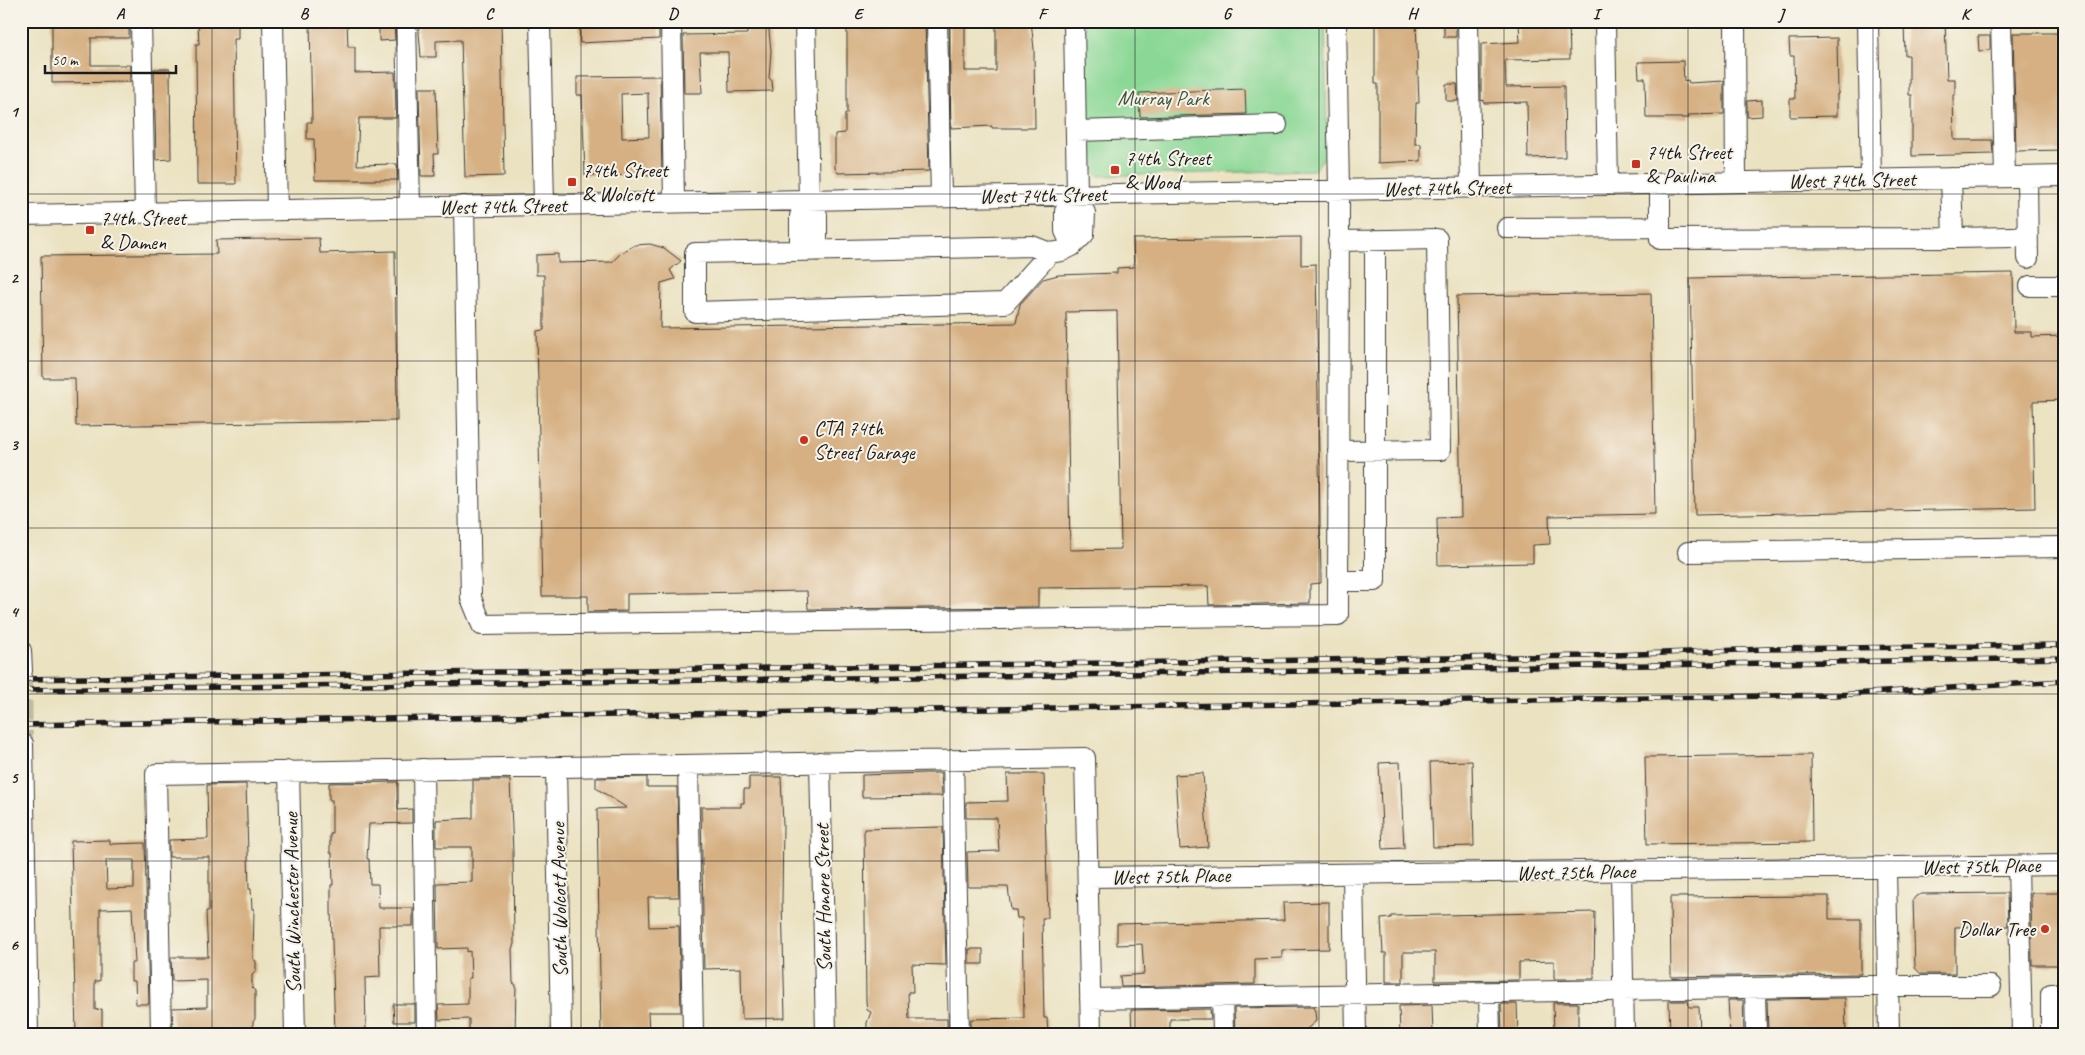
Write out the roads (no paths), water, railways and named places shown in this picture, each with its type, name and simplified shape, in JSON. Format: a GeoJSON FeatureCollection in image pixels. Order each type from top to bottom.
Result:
{"type":"FeatureCollection","features":[{"type":"Feature","properties":{"kind":"street"},"geometry":{"type":"LineString","coordinates":[[141,21],[145,212]]}},
{"type":"Feature","properties":{"kind":"street"},"geometry":{"type":"LineString","coordinates":[[273,21],[276,210]]}},
{"type":"Feature","properties":{"kind":"street"},"geometry":{"type":"LineString","coordinates":[[406,21],[410,207]]}},
{"type":"Feature","properties":{"kind":"street"},"geometry":{"type":"LineString","coordinates":[[540,21],[544,205]]}},
{"type":"Feature","properties":{"kind":"street"},"geometry":{"type":"LineString","coordinates":[[670,21],[674,202]]}},
{"type":"Feature","properties":{"kind":"street"},"geometry":{"type":"LineString","coordinates":[[805,21],[809,200],[800,216],[809,251]]}},
{"type":"Feature","properties":{"kind":"street"},"geometry":{"type":"LineString","coordinates":[[937,21],[940,197]]}},
{"type":"Feature","properties":{"kind":"street"},"geometry":{"type":"LineString","coordinates":[[1050,253],[1032,246],[695,253],[694,312],[1005,304],[1050,253],[1072,246],[1065,231],[1065,211],[1077,195],[1074,21]]}},
{"type":"Feature","properties":{"kind":"street"},"geometry":{"type":"LineString","coordinates":[[464,206],[471,598],[482,625],[1338,615],[1339,190],[1336,21]]}},
{"type":"Feature","properties":{"kind":"street"},"geometry":{"type":"LineString","coordinates":[[1468,21],[1471,187]]}},
{"type":"Feature","properties":{"kind":"street"},"geometry":{"type":"LineString","coordinates":[[1605,21],[1608,185]]}},
{"type":"Feature","properties":{"kind":"street"},"geometry":{"type":"LineString","coordinates":[[1735,21],[1736,182]]}},
{"type":"Feature","properties":{"kind":"street"},"geometry":{"type":"LineString","coordinates":[[1868,21],[1871,180]]}},
{"type":"Feature","properties":{"kind":"street"},"geometry":{"type":"LineString","coordinates":[[2001,21],[2005,177]]}},
{"type":"Feature","properties":{"kind":"street"},"geometry":{"type":"LineString","coordinates":[[1076,131],[1277,125]]}},
{"type":"Feature","properties":{"kind":"street","name":"West 74th Street"},"geometry":{"type":"LineString","coordinates":[[21,215],[2064,176]]}},
{"type":"Feature","properties":{"kind":"street"},"geometry":{"type":"LineString","coordinates":[[2027,177],[2028,258]]}},
{"type":"Feature","properties":{"kind":"street"},"geometry":{"type":"LineString","coordinates":[[1951,178],[1953,238]]}},
{"type":"Feature","properties":{"kind":"street"},"geometry":{"type":"LineString","coordinates":[[1660,184],[1660,239],[2014,237]]}},
{"type":"Feature","properties":{"kind":"street"},"geometry":{"type":"LineString","coordinates":[[1507,228],[1660,227]]}},
{"type":"Feature","properties":{"kind":"street"},"geometry":{"type":"LineString","coordinates":[[1338,241],[1436,239],[1440,450],[1338,451]]}},
{"type":"Feature","properties":{"kind":"street"},"geometry":{"type":"LineString","coordinates":[[1338,581],[1375,581],[1375,240]]}},
{"type":"Feature","properties":{"kind":"street"},"geometry":{"type":"LineString","coordinates":[[2030,286],[2064,286]]}},
{"type":"Feature","properties":{"kind":"street"},"geometry":{"type":"LineString","coordinates":[[1688,552],[2064,547]]}},
{"type":"Feature","properties":{"kind":"street"},"geometry":{"type":"LineString","coordinates":[[21,651],[22,672]]}},
{"type":"Feature","properties":{"kind":"street"},"geometry":{"type":"LineString","coordinates":[[23,744],[28,1034]]}},
{"type":"Feature","properties":{"kind":"street"},"geometry":{"type":"LineString","coordinates":[[161,1034],[156,774],[1086,758],[1091,1034]]}},
{"type":"Feature","properties":{"kind":"street"},"geometry":{"type":"LineString","coordinates":[[953,760],[959,1034]]}},
{"type":"Feature","properties":{"kind":"street","name":"South Honore Street"},"geometry":{"type":"LineString","coordinates":[[820,762],[826,1034]]}},
{"type":"Feature","properties":{"kind":"street"},"geometry":{"type":"LineString","coordinates":[[688,765],[693,1034]]}},
{"type":"Feature","properties":{"kind":"street","name":"South Wolcott Avenue"},"geometry":{"type":"LineString","coordinates":[[556,767],[561,1034]]}},
{"type":"Feature","properties":{"kind":"street"},"geometry":{"type":"LineString","coordinates":[[423,769],[427,1034]]}},
{"type":"Feature","properties":{"kind":"street","name":"South Winchester Avenue"},"geometry":{"type":"LineString","coordinates":[[289,772],[295,1034]]}},
{"type":"Feature","properties":{"kind":"street","name":"West 75th Place"},"geometry":{"type":"LineString","coordinates":[[1088,877],[2064,865]]}},
{"type":"Feature","properties":{"kind":"street"},"geometry":{"type":"LineString","coordinates":[[2018,866],[2022,1034]]}},
{"type":"Feature","properties":{"kind":"street"},"geometry":{"type":"LineString","coordinates":[[1886,867],[1889,1034]]}},
{"type":"Feature","properties":{"kind":"street"},"geometry":{"type":"LineString","coordinates":[[1622,871],[1624,1034]]}},
{"type":"Feature","properties":{"kind":"street"},"geometry":{"type":"LineString","coordinates":[[1353,874],[1356,1034]]}},
{"type":"Feature","properties":{"kind":"street"},"geometry":{"type":"LineString","coordinates":[[1090,999],[1991,986]]}},
{"type":"Feature","properties":{"kind":"street"},"geometry":{"type":"LineString","coordinates":[[1755,988],[1756,1034]]}},
{"type":"Feature","properties":{"kind":"street"},"geometry":{"type":"LineString","coordinates":[[1489,993],[1490,1034]]}},
{"type":"Feature","properties":{"kind":"street"},"geometry":{"type":"LineString","coordinates":[[2051,1034],[2051,994],[2064,994]]}},
{"type":"Feature","properties":{"kind":"street"},"geometry":{"type":"LineString","coordinates":[[1222,997],[1223,1034]]}},
{"type":"Feature","properties":{"kind":"tunnel"},"geometry":{"type":"LineString","coordinates":[[22,671],[23,744]]}},
{"type":"Feature","properties":{"kind":"railway"},"geometry":{"type":"LineString","coordinates":[[21,679],[1588,656],[1765,649],[2064,645]]}},
{"type":"Feature","properties":{"kind":"railway"},"geometry":{"type":"LineString","coordinates":[[21,690],[2064,658]]}},
{"type":"Feature","properties":{"kind":"railway"},"geometry":{"type":"LineString","coordinates":[[21,725],[1836,695],[2064,681]]}},
{"type":"Feature","properties":{"kind":"place","name":"74th Street & Paulina"},"geometry":{"type":"Point","coordinates":[1636,164]}},
{"type":"Feature","properties":{"kind":"place","name":"74th Street & Wood"},"geometry":{"type":"Point","coordinates":[1115,170]}},
{"type":"Feature","properties":{"kind":"place","name":"74th Street & Wolcott"},"geometry":{"type":"Point","coordinates":[572,182]}},
{"type":"Feature","properties":{"kind":"place","name":"74th Street & Damen"},"geometry":{"type":"Point","coordinates":[90,230]}},
{"type":"Feature","properties":{"kind":"place","name":"CTA 74th Street Garage"},"geometry":{"type":"Point","coordinates":[804,440]}},
{"type":"Feature","properties":{"kind":"place","name":"Dollar Tree"},"geometry":{"type":"Point","coordinates":[2045,929]}},
{"type":"Feature","properties":{"kind":"park label","name":"Murray Park"},"geometry":{"type":"Point","coordinates":[1163,98]}}]}
